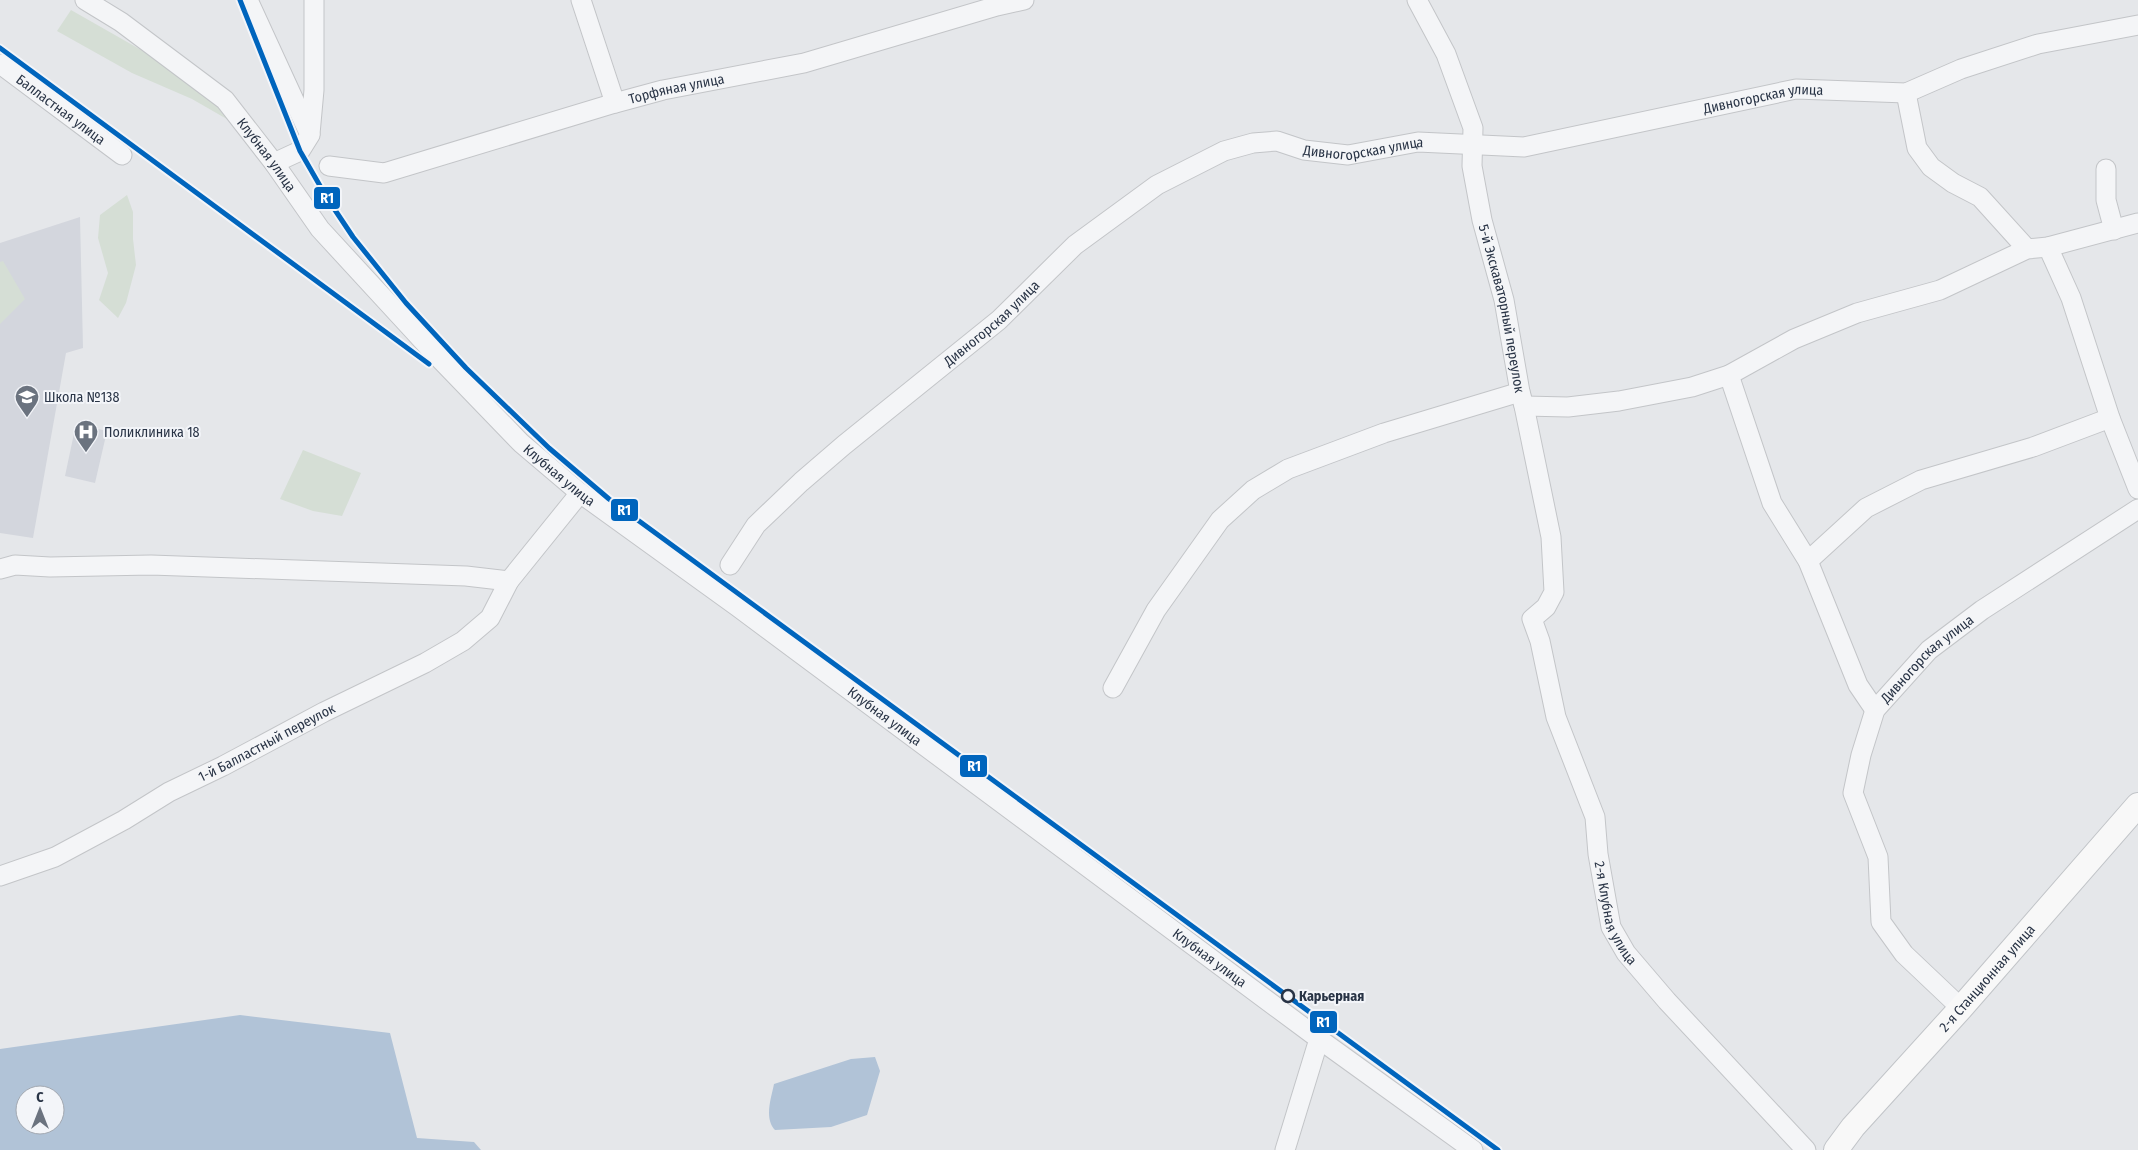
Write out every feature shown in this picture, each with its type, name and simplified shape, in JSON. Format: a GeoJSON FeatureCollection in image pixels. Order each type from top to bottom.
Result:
{"type":"FeatureCollection","features":[{"type":"Feature","properties":{"kind":"main road","name":"2-я Станционная улица"},"geometry":{"type":"LineString","coordinates":[[1836,1150],[1853,1127],[1961,1008],[2138,805]]}},
{"type":"Feature","properties":{"kind":"street","name":"Клубная улица"},"geometry":{"type":"LineString","coordinates":[[85,0],[121,22],[225,100],[274,163],[320,229],[436,355],[521,443],[580,492],[738,607],[1319,1039],[1473,1150]]}},
{"type":"Feature","properties":{"kind":"street"},"geometry":{"type":"LineString","coordinates":[[248,0],[310,135]]}},
{"type":"Feature","properties":{"kind":"street"},"geometry":{"type":"LineString","coordinates":[[274,163],[300,151],[310,135],[314,90],[314,0]]}},
{"type":"Feature","properties":{"kind":"street"},"geometry":{"type":"LineString","coordinates":[[581,0],[615,103]]}},
{"type":"Feature","properties":{"kind":"street","name":"Торфяная улица"},"geometry":{"type":"LineString","coordinates":[[329,166],[384,173],[663,90],[804,63],[997,6],[1024,0]]}},
{"type":"Feature","properties":{"kind":"street","name":"5-й Экскаваторный переулок"},"geometry":{"type":"LineString","coordinates":[[1417,0],[1446,54],[1473,128],[1472,166],[1482,220],[1504,300],[1522,399],[1551,537],[1554,592],[1546,607],[1532,619]]}},
{"type":"Feature","properties":{"kind":"street","name":"Дивногорская улица"},"geometry":{"type":"LineString","coordinates":[[730,565],[756,525],[801,482],[844,445],[1000,320],[1075,245],[1157,185],[1224,151],[1253,143],[1277,141],[1304,150],[1348,155],[1418,142],[1524,147],[1796,89],[1906,93],[1961,69],[2038,44],[2138,25]]}},
{"type":"Feature","properties":{"kind":"street","name":"Балластная улица"},"geometry":{"type":"LineString","coordinates":[[0,64],[122,155]]}},
{"type":"Feature","properties":{"kind":"street"},"geometry":{"type":"LineString","coordinates":[[1906,93],[1917,148],[1930,167],[1953,183],[1980,197],[2027,249]]}},
{"type":"Feature","properties":{"kind":"street"},"geometry":{"type":"LineString","coordinates":[[2106,169],[2106,200],[2114,230]]}},
{"type":"Feature","properties":{"kind":"street"},"geometry":{"type":"LineString","coordinates":[[1113,688],[1156,610],[1220,520],[1253,490],[1288,469],[1384,433],[1522,399],[1568,407],[1619,401],[1692,387],[1729,375],[1803,335],[1857,313],[1940,290],[2027,249],[2048,247],[2138,223]]}},
{"type":"Feature","properties":{"kind":"street"},"geometry":{"type":"LineString","coordinates":[[2048,247],[2071,298],[2110,418],[2138,489]]}},
{"type":"Feature","properties":{"kind":"street"},"geometry":{"type":"LineString","coordinates":[[1729,375],[1772,503],[1808,560],[1858,685],[1875,710]]}},
{"type":"Feature","properties":{"kind":"street"},"geometry":{"type":"LineString","coordinates":[[1808,560],[1866,508],[1921,480],[2033,447],[2110,418]]}},
{"type":"Feature","properties":{"kind":"street","name":"1-й Балластный переулок"},"geometry":{"type":"LineString","coordinates":[[0,876],[55,857],[124,820],[168,792],[222,766],[324,712],[425,663],[463,641],[490,618],[509,582],[580,492]]}},
{"type":"Feature","properties":{"kind":"street","name":"Дивногорская улица"},"geometry":{"type":"LineString","coordinates":[[1961,1008],[1904,954],[1881,922],[1878,857],[1853,793],[1875,710],[1929,650],[1982,610],[2138,509]]}},
{"type":"Feature","properties":{"kind":"street"},"geometry":{"type":"LineString","coordinates":[[0,570],[15,565],[50,567],[152,565],[466,576],[509,582]]}},
{"type":"Feature","properties":{"kind":"street","name":"2-я Клубная улица"},"geometry":{"type":"LineString","coordinates":[[1532,619],[1542,650],[1556,717],[1595,816],[1598,854],[1611,927],[1626,953],[1661,994],[1806,1150]]}},
{"type":"Feature","properties":{"kind":"street"},"geometry":{"type":"LineString","coordinates":[[1285,1150],[1319,1039]]}},
{"type":"Feature","properties":{"kind":"shaded area"},"geometry":{"type":"Polygon","coordinates":[[[71,10],[150,55],[212,100],[232,122],[192,99],[132,73],[57,31],[71,10]]]}},
{"type":"Feature","properties":{"kind":"shaded area"},"geometry":{"type":"Polygon","coordinates":[[[127,195],[133,212],[133,239],[136,265],[126,303],[118,318],[99,300],[108,273],[98,238],[100,215],[127,195]]]}},
{"type":"Feature","properties":{"kind":"shaded area","name":"Школа №138"},"geometry":{"type":"Polygon","coordinates":[[[80,217],[83,348],[66,353],[33,538],[0,533],[0,243],[80,217]]]}},
{"type":"Feature","properties":{"kind":"shaded area"},"geometry":{"type":"Polygon","coordinates":[[[3,261],[25,299],[0,324],[0,262],[3,261]]]}},
{"type":"Feature","properties":{"kind":"shaded area","name":"Поликлиника 18"},"geometry":{"type":"Polygon","coordinates":[[[76,424],[107,431],[95,483],[65,476],[76,424]]]}},
{"type":"Feature","properties":{"kind":"shaded area"},"geometry":{"type":"Polygon","coordinates":[[[303,450],[361,473],[342,516],[313,511],[280,499],[303,450]]]}},
{"type":"Feature","properties":{"kind":"water"},"geometry":{"type":"Polygon","coordinates":[[[240,1015],[390,1033],[417,1138],[474,1142],[481,1150],[0,1150],[0,1049],[240,1015]]]}},
{"type":"Feature","properties":{"kind":"water"},"geometry":{"type":"Polygon","coordinates":[[[875,1057],[880,1071],[867,1115],[831,1127],[775,1130],[769,1114],[774,1084],[851,1059],[875,1057]]]}},
{"type":"Feature","properties":{"kind":"transit line","name":"R1"},"geometry":{"type":"LineString","coordinates":[[240,0],[300,151],[327,198],[353,237],[406,303],[466,368],[549,448],[609,499],[1498,1150]]}},
{"type":"Feature","properties":{"kind":"transit line","name":"R1"},"geometry":{"type":"LineString","coordinates":[[0,48],[429,364]]}},
{"type":"Feature","properties":{"kind":"place","name":"Школа №138"},"geometry":{"type":"Point","coordinates":[27,418]}},
{"type":"Feature","properties":{"kind":"place","name":"Поликлиника 18"},"geometry":{"type":"Point","coordinates":[86,453]}},
{"type":"Feature","properties":{"kind":"place","name":"Карьерная"},"geometry":{"type":"Point","coordinates":[1288,996]}}]}
